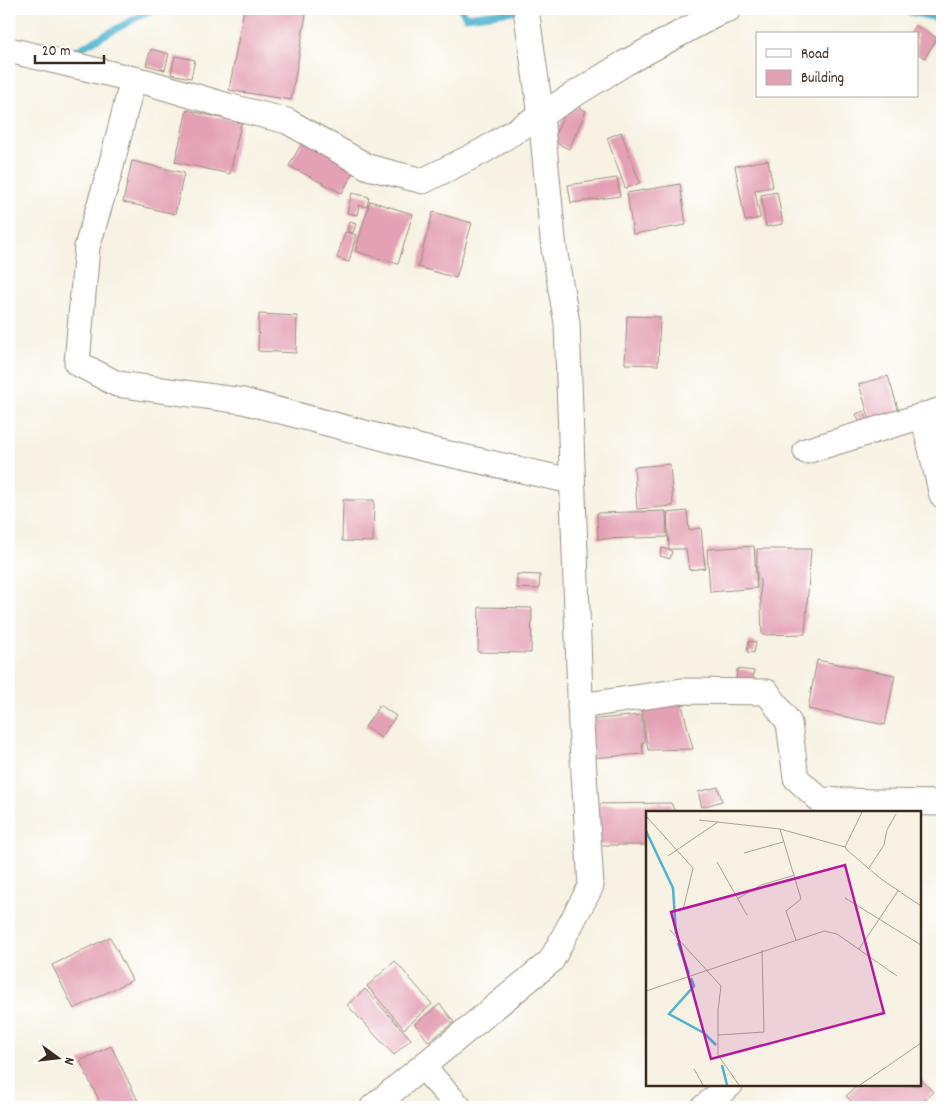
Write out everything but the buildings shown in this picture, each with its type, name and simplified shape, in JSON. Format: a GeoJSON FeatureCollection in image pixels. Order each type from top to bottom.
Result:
{"type":"FeatureCollection","features":[{"type":"Feature","properties":{"kind":"street"},"geometry":{"type":"LineString","coordinates":[[373,1107],[551,961],[591,886],[580,706],[567,324],[554,248],[526,9]]}},
{"type":"Feature","properties":{"kind":"street"},"geometry":{"type":"LineString","coordinates":[[9,52],[13,51],[133,79],[231,108],[287,121],[368,167],[422,181],[483,151],[624,63],[729,9]]}},
{"type":"Feature","properties":{"kind":"street"},"geometry":{"type":"LineString","coordinates":[[133,79],[109,174],[87,247],[77,363],[117,384],[242,401],[422,448],[571,481]]}},
{"type":"Feature","properties":{"kind":"street"},"geometry":{"type":"LineString","coordinates":[[806,451],[933,413],[942,495]]}},
{"type":"Feature","properties":{"kind":"street"},"geometry":{"type":"LineString","coordinates":[[580,706],[682,691],[767,692],[789,723],[796,778],[820,800],[942,802]]}},
{"type":"Feature","properties":{"kind":"street"},"geometry":{"type":"LineString","coordinates":[[423,1067],[459,1107]]}},
{"type":"Feature","properties":{"kind":"street"},"geometry":{"type":"LineString","coordinates":[[704,1107],[729,1086]]}},
{"type":"Feature","properties":{"kind":"waterway"},"geometry":{"type":"LineString","coordinates":[[66,56],[153,9]]}},
{"type":"Feature","properties":{"kind":"waterway"},"geometry":{"type":"LineString","coordinates":[[461,9],[466,17],[522,10]]}},
{"type":"Feature","properties":{"kind":"waterway"},"geometry":{"type":"LineString","coordinates":[[896,9],[942,19]]}}]}
